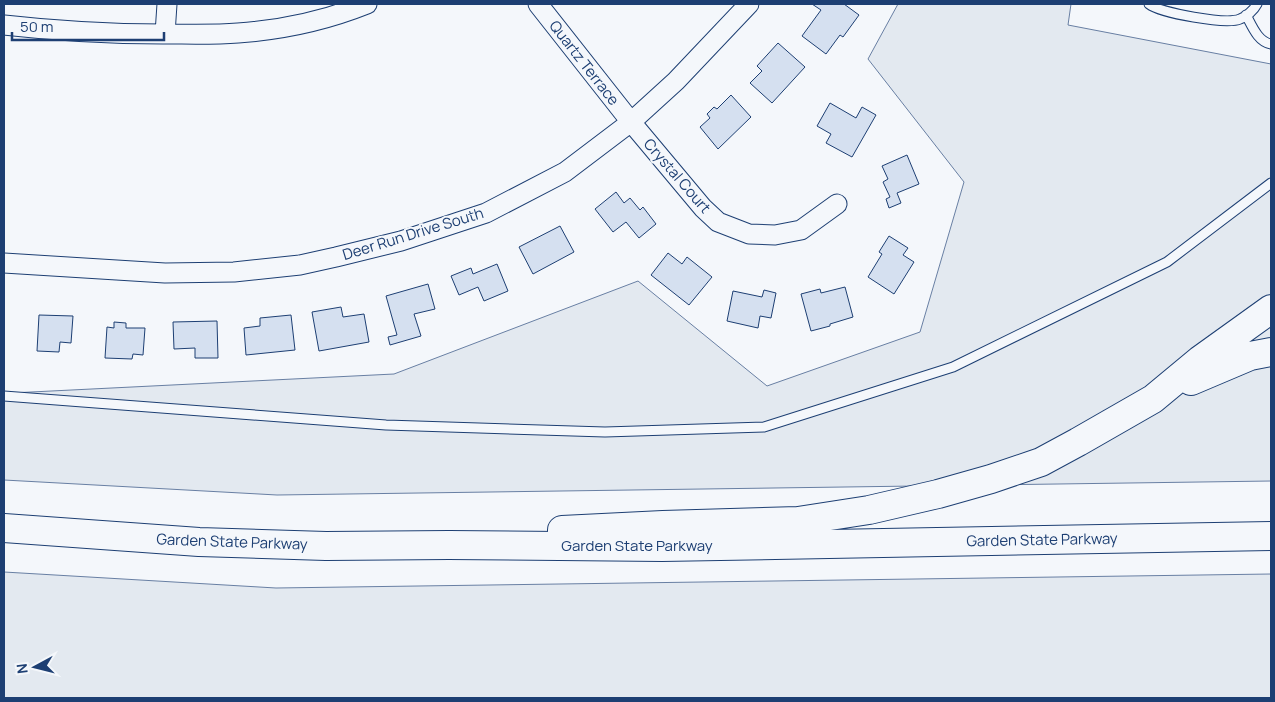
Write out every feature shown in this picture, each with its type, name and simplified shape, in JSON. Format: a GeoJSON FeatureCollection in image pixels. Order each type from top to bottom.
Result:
{"type":"FeatureCollection","features":[{"type":"Feature","properties":{"kind":"highway"},"geometry":{"type":"LineString","coordinates":[[1152,398],[1200,360],[1271,309]]}},
{"type":"Feature","properties":{"kind":"highway"},"geometry":{"type":"LineString","coordinates":[[449,545],[518,534],[596,528],[798,521],[869,510],[938,494],[1041,462],[1152,398],[1242,359],[1271,352]]}},
{"type":"Feature","properties":{"kind":"highway","name":"Garden State Parkway"},"geometry":{"type":"LineString","coordinates":[[4,528],[199,542],[326,546],[662,547],[1271,536]]}},
{"type":"Feature","properties":{"kind":"street"},"geometry":{"type":"LineString","coordinates":[[164,34],[167,4]]}},
{"type":"Feature","properties":{"kind":"street"},"geometry":{"type":"LineString","coordinates":[[4,25],[54,31],[164,34],[240,33],[316,20],[350,11],[367,4]]}},
{"type":"Feature","properties":{"kind":"street","name":"Quartz Terrace"},"geometry":{"type":"LineString","coordinates":[[538,4],[631,122]]}},
{"type":"Feature","properties":{"kind":"street","name":"Deer Run Drive South"},"geometry":{"type":"LineString","coordinates":[[4,263],[165,273],[234,272],[300,265],[336,258],[401,241],[486,213],[565,172],[631,122],[676,81],[749,4]]}},
{"type":"Feature","properties":{"kind":"street","name":"Crystal Court"},"geometry":{"type":"LineString","coordinates":[[631,122],[703,208],[718,222],[749,234],[775,235],[801,230],[837,204]]}},
{"type":"Feature","properties":{"kind":"lane"},"geometry":{"type":"LineString","coordinates":[[1150,4],[1165,12],[1228,22],[1241,19],[1257,4]]}},
{"type":"Feature","properties":{"kind":"lane"},"geometry":{"type":"LineString","coordinates":[[1246,15],[1258,36],[1265,43],[1271,44]]}},
{"type":"Feature","properties":{"kind":"lane"},"geometry":{"type":"LineString","coordinates":[[4,396],[386,425],[605,432],[764,427],[953,367],[1167,262],[1271,183]]}},
{"type":"Feature","properties":{"kind":"shaded area"},"geometry":{"type":"Polygon","coordinates":[[[898,4],[1071,4],[1068,25],[1271,64],[1271,481],[277,495],[4,480],[4,392],[394,374],[638,281],[767,386],[920,332],[964,182],[868,59],[898,4]]]}},
{"type":"Feature","properties":{"kind":"shaded area"},"geometry":{"type":"Polygon","coordinates":[[[4,572],[276,588],[1271,574],[1271,698],[4,698],[4,572]]]}},
{"type":"Feature","properties":{"kind":"building"},"geometry":{"type":"Polygon","coordinates":[[[812,4],[844,4],[859,15],[843,37],[840,35],[826,54],[802,36],[821,10],[812,4]]]}},
{"type":"Feature","properties":{"kind":"building"},"geometry":{"type":"Polygon","coordinates":[[[778,43],[805,67],[772,103],[750,83],[762,71],[757,66],[778,43]]]}},
{"type":"Feature","properties":{"kind":"building"},"geometry":{"type":"Polygon","coordinates":[[[731,95],[751,117],[718,149],[700,127],[710,118],[707,114],[714,107],[717,109],[731,95]]]}},
{"type":"Feature","properties":{"kind":"building"},"geometry":{"type":"Polygon","coordinates":[[[830,103],[856,118],[862,107],[876,115],[852,157],[826,143],[831,134],[817,126],[830,103]]]}},
{"type":"Feature","properties":{"kind":"building"},"geometry":{"type":"Polygon","coordinates":[[[907,155],[919,184],[897,193],[901,203],[889,208],[886,199],[890,197],[883,182],[888,179],[882,166],[907,155]]]}},
{"type":"Feature","properties":{"kind":"building"},"geometry":{"type":"Polygon","coordinates":[[[616,192],[624,203],[630,198],[640,210],[643,207],[656,224],[639,238],[626,222],[613,232],[595,209],[616,192]]]}},
{"type":"Feature","properties":{"kind":"building"},"geometry":{"type":"Polygon","coordinates":[[[560,226],[574,252],[533,274],[519,247],[560,226]]]}},
{"type":"Feature","properties":{"kind":"building"},"geometry":{"type":"Polygon","coordinates":[[[889,236],[908,248],[903,255],[914,262],[894,294],[868,277],[882,254],[879,252],[889,236]]]}},
{"type":"Feature","properties":{"kind":"building"},"geometry":{"type":"Polygon","coordinates":[[[668,253],[682,264],[687,257],[712,277],[689,305],[651,275],[668,253]]]}},
{"type":"Feature","properties":{"kind":"building"},"geometry":{"type":"Polygon","coordinates":[[[497,264],[508,291],[484,301],[478,287],[459,295],[451,276],[471,268],[473,274],[497,264]]]}},
{"type":"Feature","properties":{"kind":"building"},"geometry":{"type":"Polygon","coordinates":[[[428,284],[435,309],[414,314],[421,336],[390,345],[388,337],[397,335],[386,296],[428,284]]]}},
{"type":"Feature","properties":{"kind":"building"},"geometry":{"type":"Polygon","coordinates":[[[845,287],[853,317],[811,331],[801,294],[820,289],[821,293],[845,287]]]}},
{"type":"Feature","properties":{"kind":"building"},"geometry":{"type":"Polygon","coordinates":[[[764,290],[776,293],[771,318],[760,316],[758,328],[727,321],[733,291],[762,297],[764,290]]]}},
{"type":"Feature","properties":{"kind":"building"},"geometry":{"type":"Polygon","coordinates":[[[341,307],[343,317],[364,314],[369,342],[319,351],[312,312],[341,307]]]}},
{"type":"Feature","properties":{"kind":"building"},"geometry":{"type":"Polygon","coordinates":[[[39,315],[73,316],[71,343],[60,342],[59,352],[37,351],[39,315]]]}},
{"type":"Feature","properties":{"kind":"building"},"geometry":{"type":"Polygon","coordinates":[[[291,315],[295,350],[246,355],[244,328],[260,326],[260,318],[291,315]]]}},
{"type":"Feature","properties":{"kind":"building"},"geometry":{"type":"Polygon","coordinates":[[[217,321],[218,358],[195,358],[195,348],[174,349],[173,322],[217,321]]]}},
{"type":"Feature","properties":{"kind":"building"},"geometry":{"type":"Polygon","coordinates":[[[114,322],[126,323],[126,328],[145,328],[143,355],[133,354],[132,359],[105,358],[107,327],[114,328],[114,322]]]}}]}
